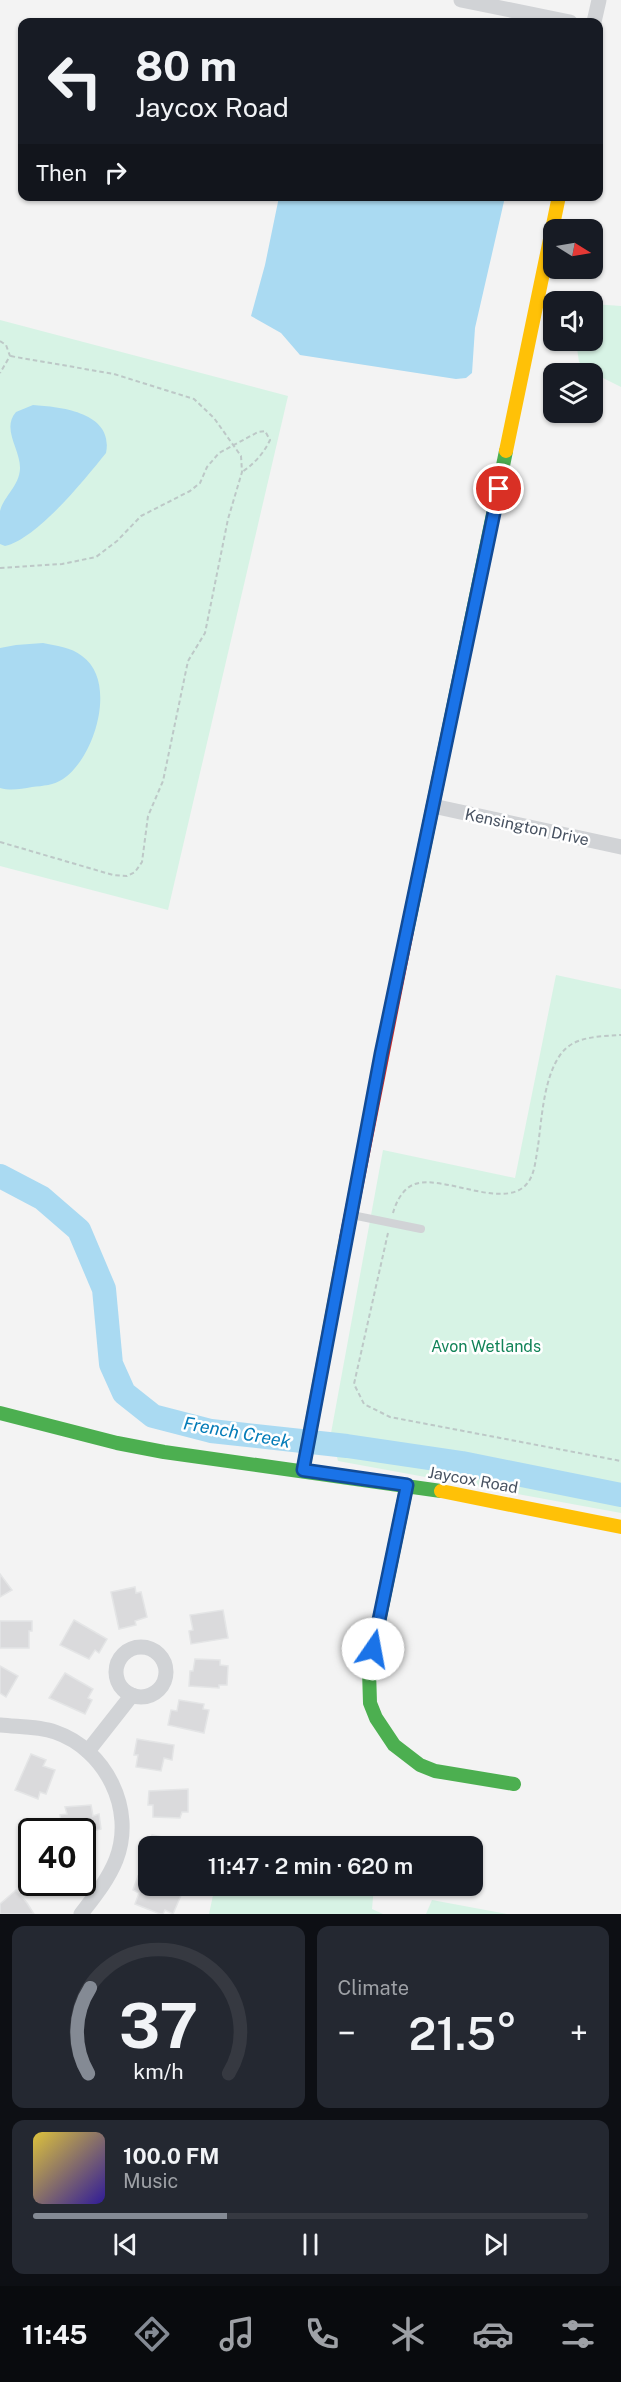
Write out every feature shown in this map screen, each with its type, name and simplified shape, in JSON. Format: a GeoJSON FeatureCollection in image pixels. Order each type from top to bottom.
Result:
{"type":"FeatureCollection","features":[{"type":"Feature","properties":{"kind":"street"},"geometry":{"type":"LineString","coordinates":[[461,0],[550,18]]}},
{"type":"Feature","properties":{"kind":"street"},"geometry":{"type":"LineString","coordinates":[[595,18],[598,0]]}},
{"type":"Feature","properties":{"kind":"street"},"geometry":{"type":"LineString","coordinates":[[303,1470],[381,1054],[558,201]]}},
{"type":"Feature","properties":{"kind":"street","name":"Kensington Drive"},"geometry":{"type":"LineString","coordinates":[[433,807],[621,847]]}},
{"type":"Feature","properties":{"kind":"street","name":"Jaycox Road"},"geometry":{"type":"LineString","coordinates":[[0,1413],[127,1445],[224,1461],[407,1485],[621,1527]]}},
{"type":"Feature","properties":{"kind":"street"},"geometry":{"type":"LineString","coordinates":[[407,1485],[369,1670],[369,1695],[376,1718],[393,1746],[420,1765],[435,1771],[514,1784]]}},
{"type":"Feature","properties":{"kind":"street"},"geometry":{"type":"LineString","coordinates":[[88,1751],[132,1695]]}},
{"type":"Feature","properties":{"kind":"street"},"geometry":{"type":"LineString","coordinates":[[0,1725],[53,1731],[88,1751],[105,1771],[115,1791],[121,1812],[122,1833],[119,1852],[111,1870],[81,1914]]}},
{"type":"Feature","properties":{"kind":"lane"},"geometry":{"type":"LineString","coordinates":[[352,1214],[421,1229]]}},
{"type":"Feature","properties":{"kind":"path"},"geometry":{"type":"LineString","coordinates":[[0,341],[6,345],[10,356]]}},
{"type":"Feature","properties":{"kind":"path"},"geometry":{"type":"LineString","coordinates":[[0,373],[10,356]]}},
{"type":"Feature","properties":{"kind":"path"},"geometry":{"type":"LineString","coordinates":[[0,842],[113,875],[127,876],[135,872],[142,862],[148,816],[163,781],[188,661],[205,633],[228,519],[242,472],[241,456],[235,445],[214,418],[194,399],[114,374],[10,356]]}},
{"type":"Feature","properties":{"kind":"path"},"geometry":{"type":"LineString","coordinates":[[0,568],[62,564],[96,557],[117,541],[141,516],[190,491],[200,483],[207,467],[219,453],[258,432],[265,431],[270,440],[266,448],[251,466],[242,472]]}},
{"type":"Feature","properties":{"kind":"path"},"geometry":{"type":"LineString","coordinates":[[621,1035],[598,1036],[571,1044],[559,1058],[549,1076],[535,1163],[529,1181],[519,1192],[500,1194],[431,1184],[414,1184],[403,1193],[393,1210],[354,1384],[364,1404],[390,1417],[621,1461]]}},
{"type":"Feature","properties":{"kind":"green space"},"geometry":{"type":"Polygon","coordinates":[[[603,305],[621,306],[621,387],[603,378],[603,363],[579,362],[577,351],[603,351],[603,305]]]}},
{"type":"Feature","properties":{"kind":"green space"},"geometry":{"type":"Polygon","coordinates":[[[0,320],[288,396],[168,910],[0,866],[0,320]]]}},
{"type":"Feature","properties":{"kind":"green space","name":"Avon Wetlands"},"geometry":{"type":"Polygon","coordinates":[[[556,975],[621,989],[621,1513],[338,1461],[331,1433],[383,1150],[515,1178],[556,975]]]}},
{"type":"Feature","properties":{"kind":"green space"},"geometry":{"type":"Polygon","coordinates":[[[213,1896],[373,1896],[372,1909],[383,1914],[209,1914],[213,1896]]]}},
{"type":"Feature","properties":{"kind":"green space"},"geometry":{"type":"Polygon","coordinates":[[[432,1900],[507,1914],[426,1914],[432,1900]]]}},
{"type":"Feature","properties":{"kind":"water"},"geometry":{"type":"Polygon","coordinates":[[[278,201],[504,201],[475,328],[472,373],[466,378],[456,379],[300,355],[281,333],[251,316],[265,265],[278,201]]]}},
{"type":"Feature","properties":{"kind":"water"},"geometry":{"type":"Polygon","coordinates":[[[33,405],[71,411],[94,421],[102,429],[106,440],[106,453],[60,507],[31,532],[5,546],[0,544],[0,511],[17,481],[20,469],[10,425],[16,412],[33,405]]]}},
{"type":"Feature","properties":{"kind":"water"},"geometry":{"type":"Polygon","coordinates":[[[43,643],[73,651],[82,656],[93,668],[99,683],[100,700],[93,737],[85,754],[74,769],[60,781],[20,789],[0,788],[0,648],[43,643]]]}},
{"type":"Feature","properties":{"kind":"building"},"geometry":{"type":"Polygon","coordinates":[[[0,1574],[12,1590],[0,1597],[0,1574]]]}},
{"type":"Feature","properties":{"kind":"building"},"geometry":{"type":"Polygon","coordinates":[[[135,1587],[136,1593],[141,1592],[147,1617],[135,1621],[136,1625],[119,1629],[111,1592],[135,1587]]]}},
{"type":"Feature","properties":{"kind":"building"},"geometry":{"type":"Polygon","coordinates":[[[223,1610],[228,1638],[191,1644],[189,1631],[193,1630],[190,1615],[223,1610]]]}},
{"type":"Feature","properties":{"kind":"building"},"geometry":{"type":"Polygon","coordinates":[[[74,1620],[107,1639],[99,1653],[95,1650],[89,1659],[60,1645],[74,1620]]]}},
{"type":"Feature","properties":{"kind":"building"},"geometry":{"type":"Polygon","coordinates":[[[0,1621],[32,1621],[32,1631],[29,1631],[29,1648],[0,1648],[0,1621]]]}},
{"type":"Feature","properties":{"kind":"building"},"geometry":{"type":"Polygon","coordinates":[[[195,1659],[220,1660],[220,1665],[228,1666],[227,1685],[219,1685],[219,1688],[189,1686],[190,1671],[193,1671],[195,1659]]]}},
{"type":"Feature","properties":{"kind":"building"},"geometry":{"type":"Polygon","coordinates":[[[0,1666],[18,1676],[6,1697],[0,1693],[0,1666]]]}},
{"type":"Feature","properties":{"kind":"building"},"geometry":{"type":"Polygon","coordinates":[[[65,1673],[93,1689],[88,1698],[92,1700],[85,1714],[49,1698],[65,1673]]]}},
{"type":"Feature","properties":{"kind":"building"},"geometry":{"type":"Polygon","coordinates":[[[179,1700],[204,1704],[203,1709],[209,1710],[204,1733],[168,1725],[171,1710],[177,1711],[179,1700]]]}},
{"type":"Feature","properties":{"kind":"building"},"geometry":{"type":"Polygon","coordinates":[[[137,1739],[174,1745],[172,1760],[164,1758],[161,1771],[136,1767],[138,1755],[134,1755],[137,1739]]]}},
{"type":"Feature","properties":{"kind":"building"},"geometry":{"type":"Polygon","coordinates":[[[31,1754],[46,1760],[43,1766],[55,1770],[46,1794],[40,1792],[38,1799],[15,1790],[31,1754]]]}},
{"type":"Feature","properties":{"kind":"building"},"geometry":{"type":"Polygon","coordinates":[[[188,1789],[188,1812],[182,1812],[180,1818],[153,1817],[153,1805],[148,1805],[149,1791],[188,1789]]]}},
{"type":"Feature","properties":{"kind":"building"},"geometry":{"type":"Polygon","coordinates":[[[91,1805],[93,1816],[99,1814],[101,1829],[96,1830],[96,1818],[61,1818],[60,1815],[67,1814],[65,1807],[91,1805]]]}},
{"type":"Feature","properties":{"kind":"building"},"geometry":{"type":"Polygon","coordinates":[[[138,1876],[138,1892],[133,1890],[138,1876]]]}},
{"type":"Feature","properties":{"kind":"building"},"geometry":{"type":"Polygon","coordinates":[[[16,1890],[18,1896],[21,1896],[34,1914],[0,1914],[0,1904],[16,1890]]]}},
{"type":"Feature","properties":{"kind":"building"},"geometry":{"type":"Polygon","coordinates":[[[138,1896],[181,1896],[173,1914],[165,1910],[163,1914],[160,1914],[135,1904],[138,1896]]]}},
{"type":"Feature","properties":{"kind":"waterway","name":"French Creek"},"geometry":{"type":"LineString","coordinates":[[0,1176],[42,1198],[79,1230],[104,1289],[111,1364],[124,1393],[153,1416],[211,1431],[347,1446],[462,1463],[621,1495]]}},
{"type":"Feature","properties":{"kind":"traffic: fast"},"geometry":{"type":"LineString","coordinates":[[407,931],[506,451]]}},
{"type":"Feature","properties":{"kind":"traffic: fast"},"geometry":{"type":"LineString","coordinates":[[0,1413],[117,1443],[164,1452],[441,1491]]}},
{"type":"Feature","properties":{"kind":"traffic: fast"},"geometry":{"type":"LineString","coordinates":[[407,1485],[369,1670],[370,1703],[376,1718],[394,1745],[420,1765],[435,1771],[514,1784]]}},
{"type":"Feature","properties":{"kind":"traffic: slow"},"geometry":{"type":"LineString","coordinates":[[506,451],[558,201]]}},
{"type":"Feature","properties":{"kind":"traffic: slow"},"geometry":{"type":"LineString","coordinates":[[303,1470],[346,1239]]}},
{"type":"Feature","properties":{"kind":"traffic: slow"},"geometry":{"type":"LineString","coordinates":[[441,1491],[621,1527]]}},
{"type":"Feature","properties":{"kind":"traffic: jam"},"geometry":{"type":"LineString","coordinates":[[346,1239],[407,931]]}},
{"type":"Feature","properties":{"kind":"route"},"geometry":{"type":"LineString","coordinates":[[373,1649],[407,1485],[303,1470],[381,1054],[499,489]]}}]}
